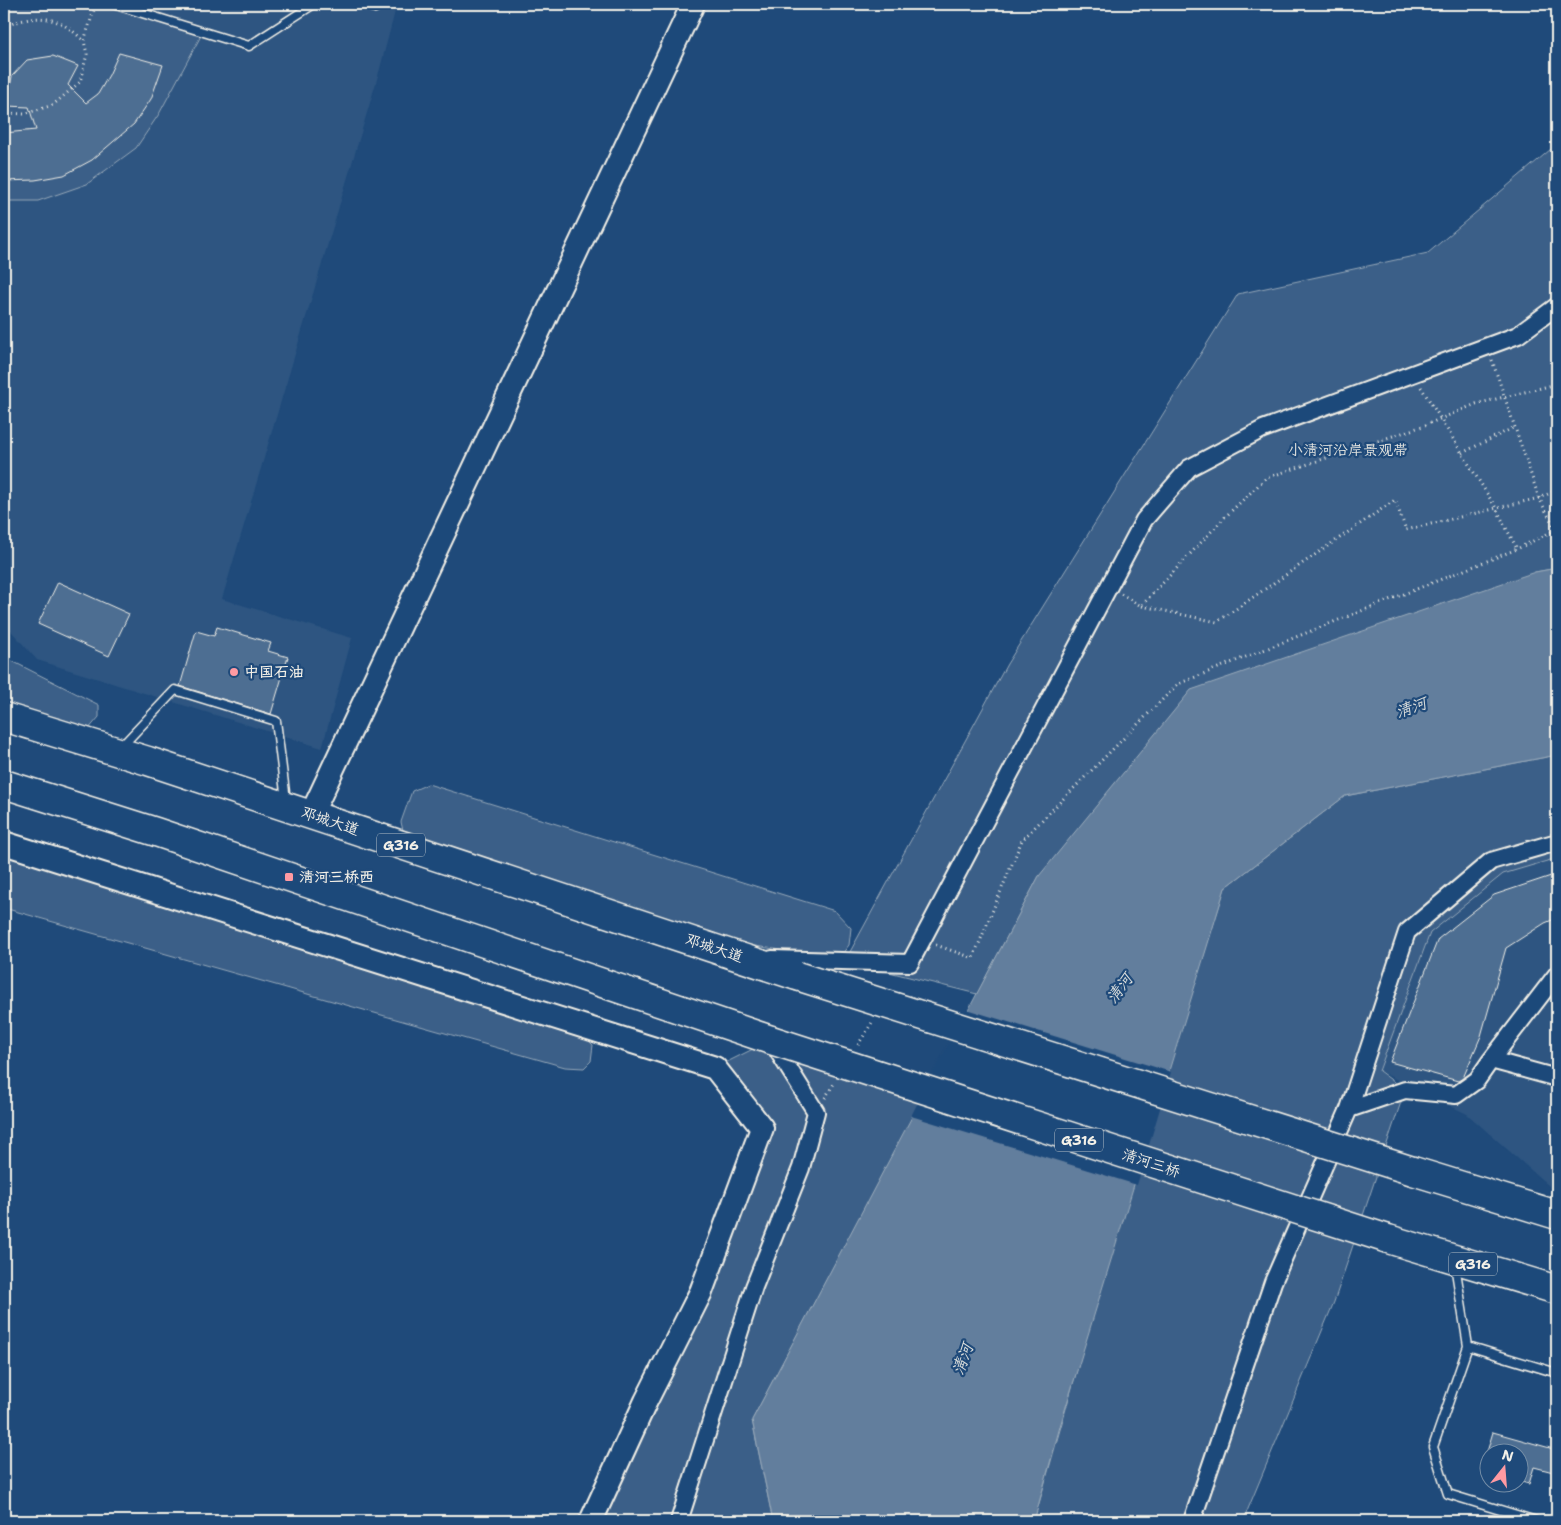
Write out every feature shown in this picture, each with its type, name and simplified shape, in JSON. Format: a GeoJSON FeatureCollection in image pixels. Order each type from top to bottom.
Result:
{"type":"FeatureCollection","features":[{"type":"Feature","properties":{"kind":"highway","name":"邓城大道"},"geometry":{"type":"LineString","coordinates":[[4,717],[116,751],[797,976],[1413,1171]]}},
{"type":"Feature","properties":{"kind":"highway","name":"G316"},"geometry":{"type":"LineString","coordinates":[[4,784],[156,832],[770,1040]]}},
{"type":"Feature","properties":{"kind":"highway","name":"清河三桥"},"geometry":{"type":"LineString","coordinates":[[770,1040],[1388,1239]]}},
{"type":"Feature","properties":{"kind":"highway","name":"G316"},"geometry":{"type":"LineString","coordinates":[[1413,1171],[1557,1215]]}},
{"type":"Feature","properties":{"kind":"highway","name":"G316"},"geometry":{"type":"LineString","coordinates":[[1388,1239],[1557,1290]]}},
{"type":"Feature","properties":{"kind":"street"},"geometry":{"type":"LineString","coordinates":[[299,811],[693,4]]}},
{"type":"Feature","properties":{"kind":"street"},"geometry":{"type":"LineString","coordinates":[[745,958],[910,963],[1144,520],[1189,468],[1263,430],[1518,335],[1557,306]]}},
{"type":"Feature","properties":{"kind":"street"},"geometry":{"type":"LineString","coordinates":[[4,842],[715,1068],[762,1128],[701,1292],[646,1401],[591,1521]]}},
{"type":"Feature","properties":{"kind":"street"},"geometry":{"type":"LineString","coordinates":[[1192,1521],[1273,1282],[1350,1109],[1407,932],[1492,861],[1557,842]]}},
{"type":"Feature","properties":{"kind":"street"},"geometry":{"type":"LineString","coordinates":[[1350,1109],[1405,1090],[1456,1095],[1477,1080],[1557,974]]}},
{"type":"Feature","properties":{"kind":"street"},"geometry":{"type":"LineString","coordinates":[[679,1521],[754,1287],[801,1168],[816,1112],[770,1040]]}},
{"type":"Feature","properties":{"kind":"street"},"geometry":{"type":"LineString","coordinates":[[1491,1060],[1557,1078]]}},
{"type":"Feature","properties":{"kind":"street"},"geometry":{"type":"LineString","coordinates":[[1413,1171],[1557,1201]]}},
{"type":"Feature","properties":{"kind":"street"},"geometry":{"type":"LineString","coordinates":[[1388,1239],[1557,1303]]}},
{"type":"Feature","properties":{"kind":"street"},"geometry":{"type":"LineString","coordinates":[[574,1521],[624,1417],[701,1292]]}},
{"type":"Feature","properties":{"kind":"lane"},"geometry":{"type":"LineString","coordinates":[[113,4],[249,46],[314,4]]}},
{"type":"Feature","properties":{"kind":"lane"},"geometry":{"type":"LineString","coordinates":[[360,4],[375,8],[376,4]]}},
{"type":"Feature","properties":{"kind":"lane"},"geometry":{"type":"LineString","coordinates":[[116,751],[175,690],[276,721],[299,811]]}},
{"type":"Feature","properties":{"kind":"lane"},"geometry":{"type":"LineString","coordinates":[[1455,1264],[1468,1346],[1433,1446],[1448,1494],[1536,1521]]}},
{"type":"Feature","properties":{"kind":"lane"},"geometry":{"type":"LineString","coordinates":[[1468,1346],[1557,1373]]}},
{"type":"Feature","properties":{"kind":"path"},"geometry":{"type":"LineString","coordinates":[[4,110],[24,114],[54,105],[80,82],[87,54],[84,41],[96,4]]}},
{"type":"Feature","properties":{"kind":"path"},"geometry":{"type":"LineString","coordinates":[[4,29],[21,20],[39,17],[53,19],[70,27],[84,41]]}},
{"type":"Feature","properties":{"kind":"path"},"geometry":{"type":"LineString","coordinates":[[922,940],[973,958],[1022,840],[1178,684],[1517,549],[1556,530],[1539,498],[1487,346]]}},
{"type":"Feature","properties":{"kind":"path"},"geometry":{"type":"LineString","coordinates":[[1413,374],[1496,508],[1517,549]]}},
{"type":"Feature","properties":{"kind":"path"},"geometry":{"type":"LineString","coordinates":[[1142,606],[1226,516],[1266,478],[1440,419],[1476,404],[1557,384]]}},
{"type":"Feature","properties":{"kind":"path"},"geometry":{"type":"LineString","coordinates":[[1462,454],[1515,427]]}},
{"type":"Feature","properties":{"kind":"path"},"geometry":{"type":"LineString","coordinates":[[1108,587],[1142,606],[1217,622],[1395,500],[1406,530],[1539,498],[1557,490]]}},
{"type":"Feature","properties":{"kind":"path"},"geometry":{"type":"LineString","coordinates":[[858,1046],[878,1013]]}},
{"type":"Feature","properties":{"kind":"path"},"geometry":{"type":"LineString","coordinates":[[816,1112],[837,1079]]}},
{"type":"Feature","properties":{"kind":"shaded area"},"geometry":{"type":"Polygon","coordinates":[[[4,4],[397,4],[378,76],[222,599],[352,638],[322,748],[37,660],[4,623],[4,4]]]}},
{"type":"Feature","properties":{"kind":"shaded area"},"geometry":{"type":"Polygon","coordinates":[[[1557,858],[1557,1193],[1467,1114],[1379,1071],[1430,933],[1503,874],[1557,858]]]}},
{"type":"Feature","properties":{"kind":"green space"},"geometry":{"type":"Polygon","coordinates":[[[4,4],[111,4],[203,32],[159,114],[136,148],[87,184],[38,201],[4,201],[4,4]]]}},
{"type":"Feature","properties":{"kind":"green space","name":"小清河沿岸景观带"},"geometry":{"type":"Polygon","coordinates":[[[1557,144],[1557,568],[1535,572],[1039,876],[977,994],[845,961],[1007,664],[1238,294],[1428,253],[1557,144]]]}},
{"type":"Feature","properties":{"kind":"green space"},"geometry":{"type":"Polygon","coordinates":[[[4,657],[99,705],[99,717],[87,731],[4,704],[4,657]]]}},
{"type":"Feature","properties":{"kind":"green space"},"geometry":{"type":"Polygon","coordinates":[[[1557,755],[1557,858],[1503,874],[1430,933],[1379,1071],[1405,1090],[1334,1302],[1243,1521],[1034,1521],[1114,1240],[1225,888],[1345,796],[1557,755]]]}},
{"type":"Feature","properties":{"kind":"green space"},"geometry":{"type":"Polygon","coordinates":[[[428,784],[835,911],[851,928],[849,945],[842,954],[807,954],[729,942],[404,835],[401,822],[412,791],[428,784]]]}},
{"type":"Feature","properties":{"kind":"green space"},"geometry":{"type":"Polygon","coordinates":[[[4,849],[581,1033],[593,1045],[591,1061],[584,1068],[565,1067],[4,908],[4,849]]]}},
{"type":"Feature","properties":{"kind":"green space"},"geometry":{"type":"Polygon","coordinates":[[[771,1040],[927,1090],[752,1420],[773,1521],[582,1521],[762,1128],[715,1068],[771,1040]]]}},
{"type":"Feature","properties":{"kind":"water","name":"清河"},"geometry":{"type":"Polygon","coordinates":[[[1557,568],[1557,755],[1345,796],[1225,888],[1061,1423],[1034,1521],[773,1521],[752,1420],[1039,876],[1191,690],[1535,572],[1557,568]]]}},
{"type":"Feature","properties":{"kind":"pier"},"geometry":{"type":"Polygon","coordinates":[[[966,1009],[1171,1072],[1137,1185],[911,1116],[966,1009]]]}},
{"type":"Feature","properties":{"kind":"building"},"geometry":{"type":"Polygon","coordinates":[[[119,53],[163,65],[151,99],[134,124],[92,160],[64,175],[35,180],[4,181],[4,133],[36,130],[29,107],[7,106],[12,76],[27,60],[53,56],[78,66],[68,85],[86,103],[98,94],[119,53]]]}},
{"type":"Feature","properties":{"kind":"building"},"geometry":{"type":"Polygon","coordinates":[[[58,582],[129,614],[109,656],[38,624],[58,582]]]}},
{"type":"Feature","properties":{"kind":"building","name":"中国石油"},"geometry":{"type":"Polygon","coordinates":[[[217,627],[271,643],[268,651],[288,657],[271,714],[180,686],[196,631],[214,636],[217,627]]]}},
{"type":"Feature","properties":{"kind":"building"},"geometry":{"type":"Polygon","coordinates":[[[1557,874],[1557,918],[1545,923],[1506,948],[1481,1036],[1463,1078],[1458,1081],[1390,1062],[1438,939],[1494,895],[1557,874]]]}},
{"type":"Feature","properties":{"kind":"building"},"geometry":{"type":"Polygon","coordinates":[[[1493,1432],[1557,1450],[1557,1473],[1534,1467],[1528,1484],[1528,1442],[1490,1442],[1493,1432]]]}},
{"type":"Feature","properties":{"kind":"place","name":"中国石油"},"geometry":{"type":"Point","coordinates":[234,672]}},
{"type":"Feature","properties":{"kind":"place","name":"清河三桥西"},"geometry":{"type":"Point","coordinates":[289,877]}}]}
